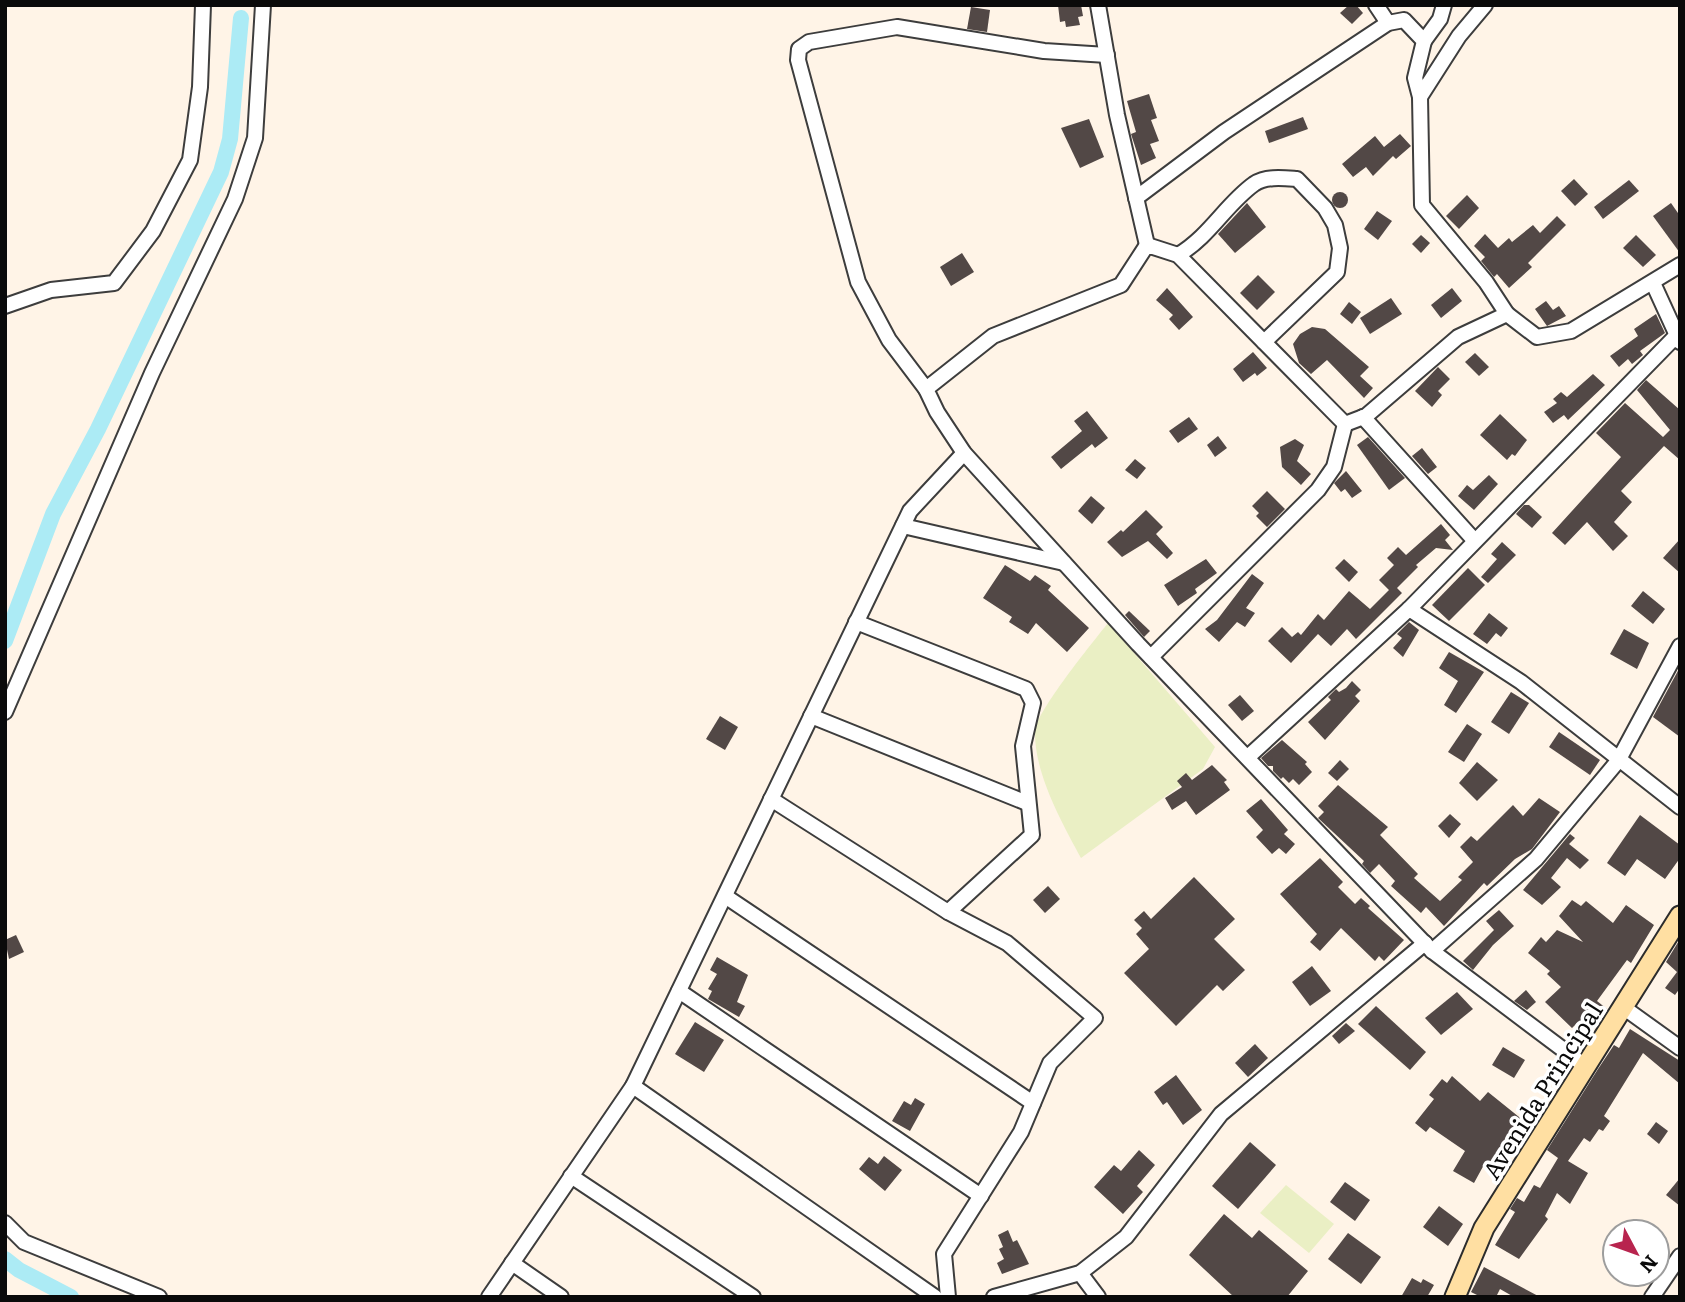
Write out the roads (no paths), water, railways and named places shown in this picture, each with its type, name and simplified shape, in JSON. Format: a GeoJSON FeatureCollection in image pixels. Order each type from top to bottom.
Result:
{"type":"FeatureCollection","features":[{"type":"Feature","properties":{"kind":"main road","name":"Avenida Principal"},"geometry":{"type":"LineString","coordinates":[[1455,1297],[1484,1228],[1680,916]]}},
{"type":"Feature","properties":{"kind":"street"},"geometry":{"type":"LineString","coordinates":[[5,306],[51,289],[114,283],[153,231],[190,160],[200,88],[203,5]]}},
{"type":"Feature","properties":{"kind":"street"},"geometry":{"type":"LineString","coordinates":[[5,712],[152,373],[234,199],[255,138],[263,5]]}},
{"type":"Feature","properties":{"kind":"street"},"geometry":{"type":"LineString","coordinates":[[926,389],[992,336],[1121,285],[1147,245],[1098,5]]}},
{"type":"Feature","properties":{"kind":"street"},"geometry":{"type":"LineString","coordinates":[[1376,5],[1388,23]]}},
{"type":"Feature","properties":{"kind":"street"},"geometry":{"type":"LineString","coordinates":[[1444,5],[1440,19],[1424,41],[1415,78],[1420,97],[1422,205],[1486,282],[1507,314],[1538,337],[1572,331],[1680,265]]}},
{"type":"Feature","properties":{"kind":"street"},"geometry":{"type":"LineString","coordinates":[[1420,97],[1459,36],[1485,5]]}},
{"type":"Feature","properties":{"kind":"street"},"geometry":{"type":"LineString","coordinates":[[1136,198],[1224,132],[1388,23],[1404,20],[1424,41]]}},
{"type":"Feature","properties":{"kind":"street"},"geometry":{"type":"LineString","coordinates":[[1107,54],[1044,51],[897,27],[809,42],[799,49],[798,60],[858,282],[889,340],[926,389],[937,412],[964,453],[1151,657],[1428,947],[1585,1066]]}},
{"type":"Feature","properties":{"kind":"street"},"geometry":{"type":"LineString","coordinates":[[1178,255],[1209,232],[1255,183],[1273,178],[1297,179],[1325,208],[1335,225],[1340,248],[1337,272],[1264,342]]}},
{"type":"Feature","properties":{"kind":"street"},"geometry":{"type":"LineString","coordinates":[[1147,245],[1178,255],[1345,424]]}},
{"type":"Feature","properties":{"kind":"street"},"geometry":{"type":"LineString","coordinates":[[1248,757],[1409,609],[1474,540],[1678,339],[1653,283]]}},
{"type":"Feature","properties":{"kind":"street"},"geometry":{"type":"LineString","coordinates":[[1345,424],[1363,417],[1458,337],[1507,314]]}},
{"type":"Feature","properties":{"kind":"street"},"geometry":{"type":"LineString","coordinates":[[1363,417],[1474,540]]}},
{"type":"Feature","properties":{"kind":"street"},"geometry":{"type":"LineString","coordinates":[[1151,657],[1318,490],[1334,467],[1345,424]]}},
{"type":"Feature","properties":{"kind":"street"},"geometry":{"type":"LineString","coordinates":[[489,1297],[633,1086],[902,526],[910,511],[964,453]]}},
{"type":"Feature","properties":{"kind":"street"},"geometry":{"type":"LineString","coordinates":[[902,526],[1064,563]]}},
{"type":"Feature","properties":{"kind":"street"},"geometry":{"type":"LineString","coordinates":[[1409,609],[1521,682],[1618,761],[1680,807]]}},
{"type":"Feature","properties":{"kind":"street"},"geometry":{"type":"LineString","coordinates":[[856,622],[1026,689],[1033,703],[1023,746],[1032,835],[948,912]]}},
{"type":"Feature","properties":{"kind":"street"},"geometry":{"type":"LineString","coordinates":[[994,1297],[1080,1273],[1126,1237],[1221,1114],[1536,859],[1618,761],[1680,646]]}},
{"type":"Feature","properties":{"kind":"street"},"geometry":{"type":"LineString","coordinates":[[811,716],[1027,803]]}},
{"type":"Feature","properties":{"kind":"street"},"geometry":{"type":"LineString","coordinates":[[771,799],[948,912],[1007,943],[1095,1018],[1050,1063],[1021,1132],[944,1254],[948,1297]]}},
{"type":"Feature","properties":{"kind":"street"},"geometry":{"type":"LineString","coordinates":[[724,896],[1033,1103]]}},
{"type":"Feature","properties":{"kind":"street"},"geometry":{"type":"LineString","coordinates":[[679,991],[981,1196]]}},
{"type":"Feature","properties":{"kind":"street"},"geometry":{"type":"LineString","coordinates":[[1623,1007],[1680,1048]]}},
{"type":"Feature","properties":{"kind":"street"},"geometry":{"type":"LineString","coordinates":[[633,1086],[935,1297]]}},
{"type":"Feature","properties":{"kind":"street"},"geometry":{"type":"LineString","coordinates":[[571,1176],[753,1297]]}},
{"type":"Feature","properties":{"kind":"street"},"geometry":{"type":"LineString","coordinates":[[5,1223],[24,1242],[159,1297]]}},
{"type":"Feature","properties":{"kind":"street"},"geometry":{"type":"LineString","coordinates":[[1652,1297],[1680,1256]]}},
{"type":"Feature","properties":{"kind":"street"},"geometry":{"type":"LineString","coordinates":[[512,1263],[562,1297]]}},
{"type":"Feature","properties":{"kind":"street"},"geometry":{"type":"LineString","coordinates":[[1080,1273],[1098,1297]]}},
{"type":"Feature","properties":{"kind":"waterway"},"geometry":{"type":"LineString","coordinates":[[5,641],[53,514],[98,429],[221,172],[230,139],[241,18]]}},
{"type":"Feature","properties":{"kind":"waterway"},"geometry":{"type":"LineString","coordinates":[[5,1259],[19,1270],[71,1297]]}}]}
